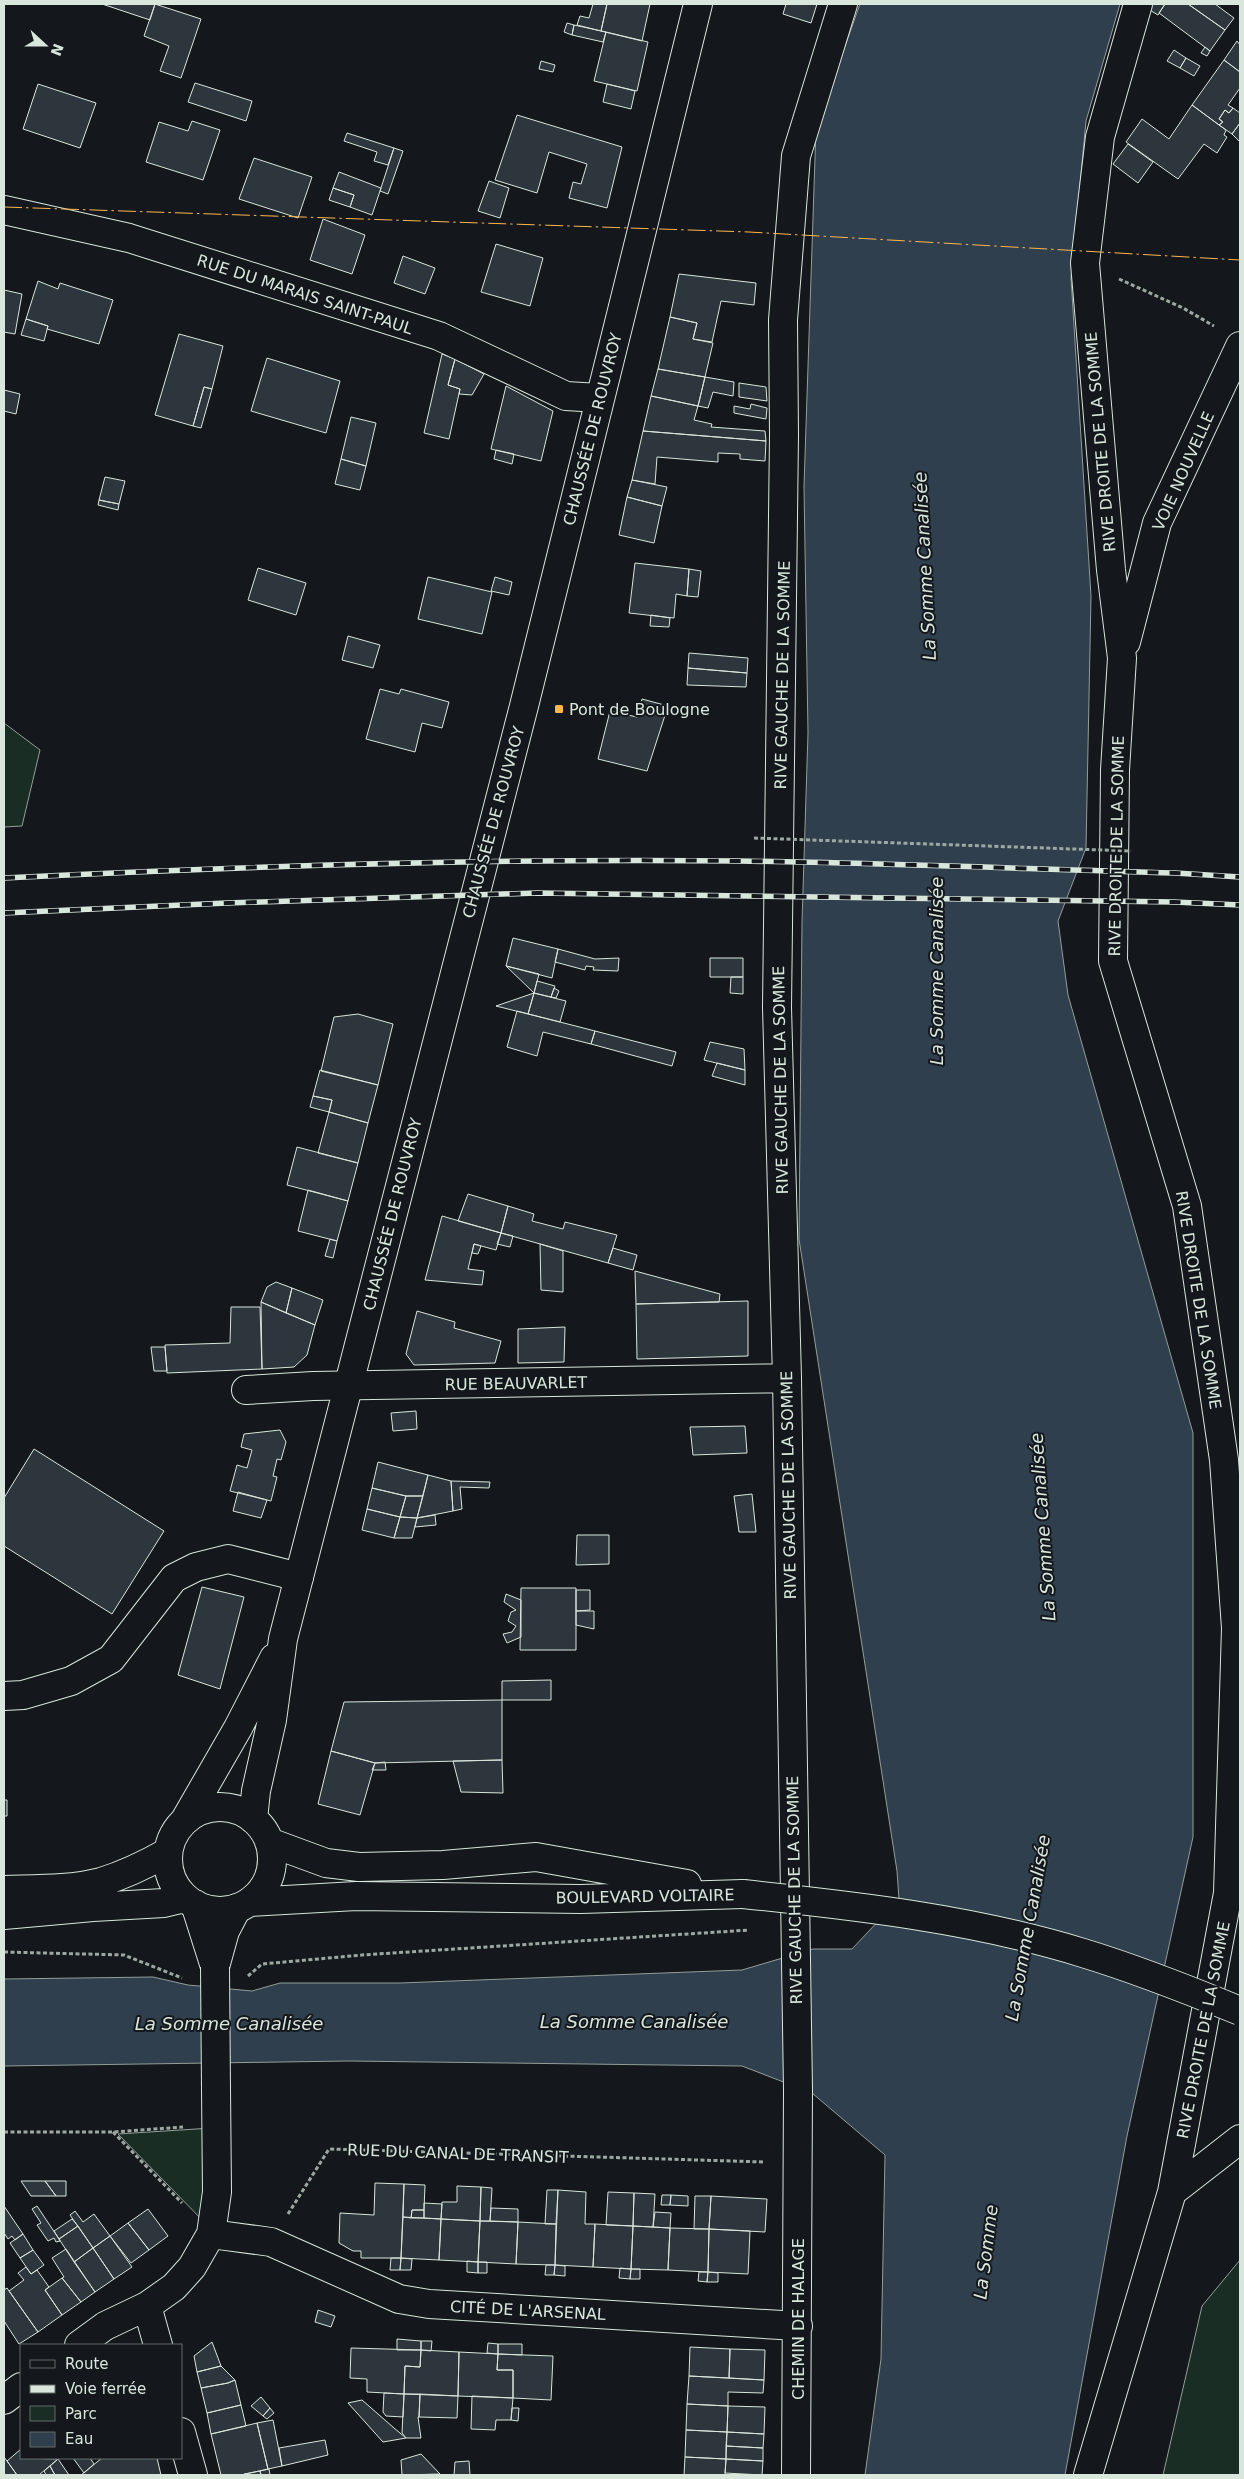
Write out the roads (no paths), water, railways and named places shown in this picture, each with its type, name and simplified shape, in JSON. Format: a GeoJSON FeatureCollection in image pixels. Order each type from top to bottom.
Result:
{"type":"FeatureCollection","features":[{"type":"Feature","properties":{"kind":"street","name":"CHAUSSÉE DE ROUVROY"},"geometry":{"type":"LineString","coordinates":[[253,1819],[256,1791],[272,1720],[283,1639],[347,1385],[524,706],[698,4]]}},
{"type":"Feature","properties":{"kind":"street","name":"RIVE GAUCHE DE LA SOMME"},"geometry":{"type":"LineString","coordinates":[[798,2163],[787,1378],[777,1007],[784,445],[783,320],[796,156],[843,4]]}},
{"type":"Feature","properties":{"kind":"street","name":"RIVE DROITE DE LA SOMME"},"geometry":{"type":"LineString","coordinates":[[1088,2475],[1172,2192],[1228,1893],[1236,1628],[1224,1460],[1187,1206],[1113,961],[1115,770],[1122,658],[1112,570],[1084,263],[1100,137],[1138,4]]}},
{"type":"Feature","properties":{"kind":"street","name":"RUE DU MARAIS SAINT-PAUL"},"geometry":{"type":"LineString","coordinates":[[4,210],[129,238],[439,336],[566,396],[599,398]]}},
{"type":"Feature","properties":{"kind":"street","name":"VOIE NOUVELLE"},"geometry":{"type":"LineString","coordinates":[[1122,658],[1157,523],[1240,346]]}},
{"type":"Feature","properties":{"kind":"street","name":"RUE BEAUVARLET"},"geometry":{"type":"LineString","coordinates":[[246,1390],[347,1385],[787,1378]]}},
{"type":"Feature","properties":{"kind":"street"},"geometry":{"type":"LineString","coordinates":[[4,1696],[23,1695],[71,1681],[111,1659],[174,1578],[196,1567],[228,1560],[299,1577]]}},
{"type":"Feature","properties":{"kind":"street","name":"CHAUSSÉE DE ROUVROY"},"geometry":{"type":"LineString","coordinates":[[185,1820],[238,1728],[283,1639]]}},
{"type":"Feature","properties":{"kind":"street"},"geometry":{"type":"LineString","coordinates":[[80,2344],[106,2326],[147,2306],[174,2287],[192,2267],[212,2234],[217,2192],[215,1974],[225,1931],[243,1905],[261,1890],[269,1875],[272,1859],[269,1842],[260,1826],[241,1811],[226,1807],[212,1807],[198,1812],[185,1820],[171,1840],[168,1852],[171,1877],[190,1901],[215,1974]]}},
{"type":"Feature","properties":{"kind":"street","name":"BOULEVARD VOLTAIRE"},"geometry":{"type":"LineString","coordinates":[[269,1842],[326,1863],[359,1867],[444,1865],[536,1856],[743,1894]]}},
{"type":"Feature","properties":{"kind":"street"},"geometry":{"type":"LineString","coordinates":[[4,1890],[47,1889],[100,1882],[145,1865],[168,1852]]}},
{"type":"Feature","properties":{"kind":"street"},"geometry":{"type":"LineString","coordinates":[[743,1894],[869,1907],[976,1927],[1083,1953],[1240,2011]]}},
{"type":"Feature","properties":{"kind":"street","name":"BOULEVARD VOLTAIRE"},"geometry":{"type":"LineString","coordinates":[[243,1905],[356,1896],[581,1899],[743,1894]]}},
{"type":"Feature","properties":{"kind":"street"},"geometry":{"type":"LineString","coordinates":[[4,1915],[93,1906],[190,1901],[208,1909],[222,1910],[243,1905]]}},
{"type":"Feature","properties":{"kind":"street"},"geometry":{"type":"LineString","coordinates":[[1172,2192],[1240,2139]]}},
{"type":"Feature","properties":{"kind":"street","name":"CHEMIN DE HALAGE"},"geometry":{"type":"LineString","coordinates":[[796,2475],[798,2163]]}},
{"type":"Feature","properties":{"kind":"street","name":"CITÉ DE L'ARSENAL"},"geometry":{"type":"LineString","coordinates":[[212,2234],[271,2242],[399,2299],[421,2303],[798,2326]]}},
{"type":"Feature","properties":{"kind":"street"},"geometry":{"type":"LineString","coordinates":[[147,2306],[158,2344]]}},
{"type":"Feature","properties":{"kind":"street"},"geometry":{"type":"LineString","coordinates":[[4,2400],[20,2388]]}},
{"type":"Feature","properties":{"kind":"street"},"geometry":{"type":"LineString","coordinates":[[182,2436],[193,2475]]}},
{"type":"Feature","properties":{"kind":"water"},"geometry":{"type":"Polygon","coordinates":[[[860,4],[1120,4],[1086,121],[1071,278],[1091,596],[1086,848],[1058,921],[1068,995],[1193,1433],[1193,1837],[1127,2136],[1065,2475],[865,2475],[881,2359],[885,2155],[812,2093],[742,2066],[349,2061],[4,2066],[4,1979],[153,1977],[188,1985],[252,1991],[280,1983],[400,1983],[742,1970],[813,1949],[852,1949],[899,1899],[897,1871],[799,1239],[802,922],[808,733],[804,486],[816,128],[860,4]]]}},
{"type":"Feature","properties":{"kind":"railway"},"geometry":{"type":"LineString","coordinates":[[4,878],[372,864],[647,860],[902,865],[1175,873],[1240,877]]}},
{"type":"Feature","properties":{"kind":"railway"},"geometry":{"type":"LineString","coordinates":[[4,913],[227,903],[537,893],[1174,902],[1240,905]]}},
{"type":"Feature","properties":{"kind":"place","name":"Pont de Boulogne"},"geometry":{"type":"Point","coordinates":[559,709]}},
{"type":"Feature","properties":{"kind":"water label","name":"La Somme Canalisée"},"geometry":{"type":"Point","coordinates":[925,566]}},
{"type":"Feature","properties":{"kind":"water label","name":"La Somme Canalisée"},"geometry":{"type":"Point","coordinates":[937,971]}},
{"type":"Feature","properties":{"kind":"water label","name":"La Somme Canalisée"},"geometry":{"type":"Point","coordinates":[1043,1527]}},
{"type":"Feature","properties":{"kind":"water label","name":"La Somme Canalisée"},"geometry":{"type":"Point","coordinates":[1028,1928]}},
{"type":"Feature","properties":{"kind":"water label","name":"La Somme Canalisée"},"geometry":{"type":"Point","coordinates":[634,2022]}},
{"type":"Feature","properties":{"kind":"water label","name":"La Somme Canalisée"},"geometry":{"type":"Point","coordinates":[229,2024]}},
{"type":"Feature","properties":{"kind":"water label","name":"La Somme"},"geometry":{"type":"Point","coordinates":[986,2252]}}]}
